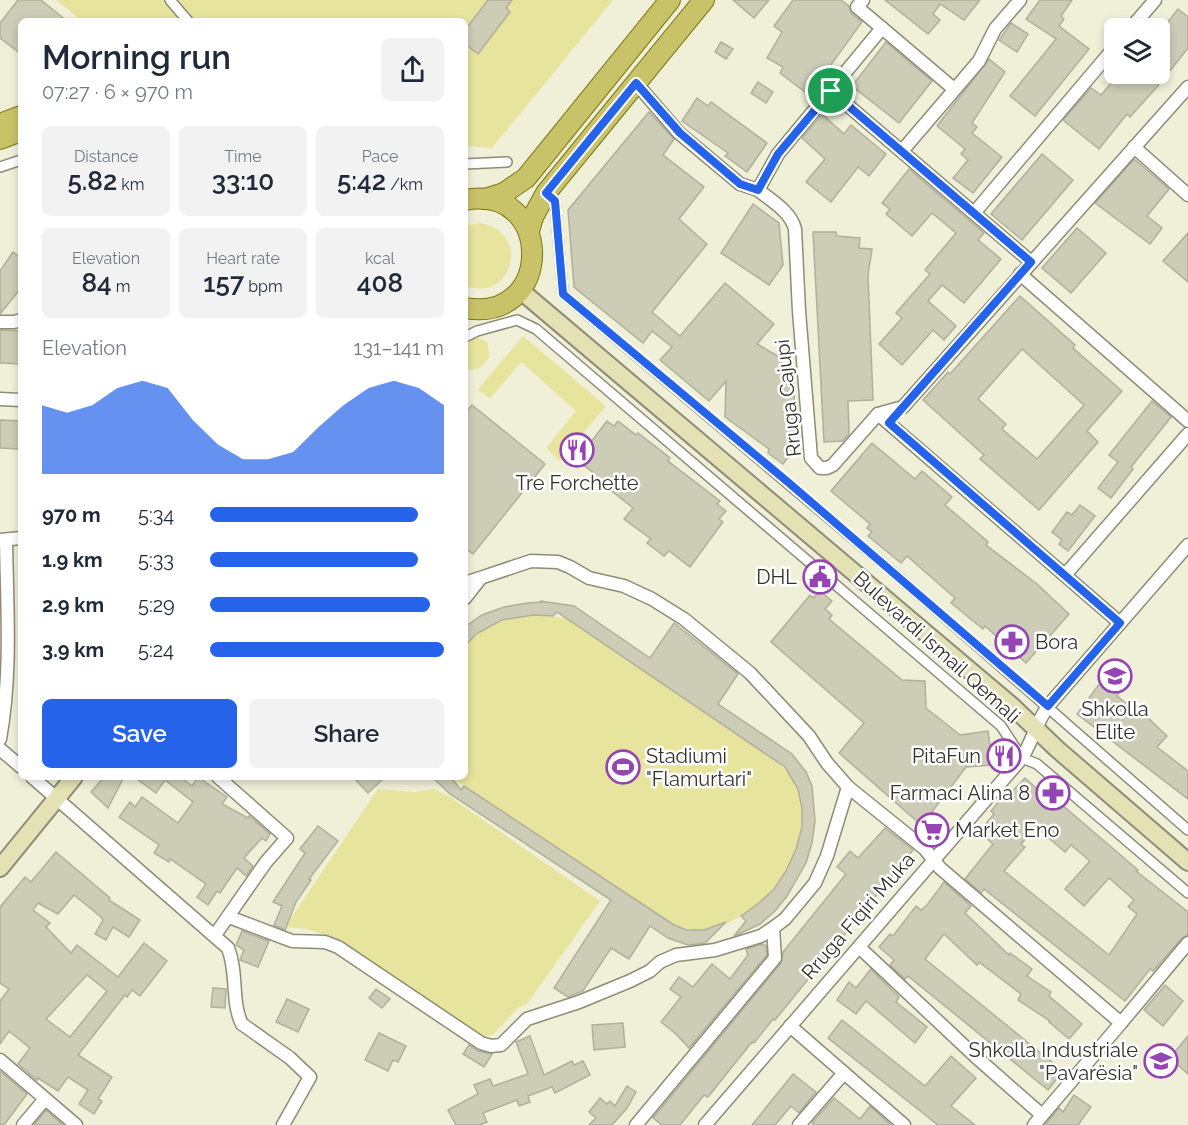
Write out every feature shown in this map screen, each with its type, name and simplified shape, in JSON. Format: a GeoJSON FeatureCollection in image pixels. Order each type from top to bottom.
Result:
{"type":"FeatureCollection","features":[{"type":"Feature","properties":{"kind":"main road"},"geometry":{"type":"LineString","coordinates":[[468,200],[485,199],[504,193],[526,178],[670,0]]}},
{"type":"Feature","properties":{"kind":"main road"},"geometry":{"type":"LineString","coordinates":[[529,231],[533,217],[546,193],[704,0]]}},
{"type":"Feature","properties":{"kind":"main road"},"geometry":{"type":"LineString","coordinates":[[0,124],[18,117]]}},
{"type":"Feature","properties":{"kind":"main road"},"geometry":{"type":"LineString","coordinates":[[0,139],[18,132]]}},
{"type":"Feature","properties":{"kind":"main road"},"geometry":{"type":"LineString","coordinates":[[468,308],[480,310],[495,307],[509,300],[520,290],[533,262],[533,246],[529,231],[520,218],[508,207],[485,199]]}},
{"type":"Feature","properties":{"kind":"main road","name":"Bulevardi Ismail Qemali"},"geometry":{"type":"LineString","coordinates":[[520,290],[1012,706],[1036,730],[1188,862]]}},
{"type":"Feature","properties":{"kind":"main road"},"geometry":{"type":"LineString","coordinates":[[0,868],[72,780]]}},
{"type":"Feature","properties":{"kind":"street"},"geometry":{"type":"LineString","coordinates":[[170,0],[185,18]]}},
{"type":"Feature","properties":{"kind":"street"},"geometry":{"type":"LineString","coordinates":[[902,151],[979,61],[995,29],[1020,0]]}},
{"type":"Feature","properties":{"kind":"street"},"geometry":{"type":"LineString","coordinates":[[1140,18],[1155,0]]}},
{"type":"Feature","properties":{"kind":"street"},"geometry":{"type":"LineString","coordinates":[[856,2],[882,28],[954,88]]}},
{"type":"Feature","properties":{"kind":"street"},"geometry":{"type":"LineString","coordinates":[[636,83],[680,133],[740,184],[758,190],[778,154],[882,28]]}},
{"type":"Feature","properties":{"kind":"street"},"geometry":{"type":"LineString","coordinates":[[974,213],[1104,60]]}},
{"type":"Feature","properties":{"kind":"street"},"geometry":{"type":"LineString","coordinates":[[889,423],[1188,87]]}},
{"type":"Feature","properties":{"kind":"street"},"geometry":{"type":"LineString","coordinates":[[831,91],[1031,262]]}},
{"type":"Feature","properties":{"kind":"street"},"geometry":{"type":"LineString","coordinates":[[1134,147],[1188,195]]}},
{"type":"Feature","properties":{"kind":"street"},"geometry":{"type":"LineString","coordinates":[[0,167],[18,161]]}},
{"type":"Feature","properties":{"kind":"street"},"geometry":{"type":"LineString","coordinates":[[468,164],[507,162]]}},
{"type":"Feature","properties":{"kind":"street","name":"Rruga Cajupi"},"geometry":{"type":"LineString","coordinates":[[758,190],[787,214],[793,221],[795,229],[810,451],[814,463],[820,468],[833,465],[878,414]]}},
{"type":"Feature","properties":{"kind":"street"},"geometry":{"type":"LineString","coordinates":[[546,193],[555,201],[563,294],[789,483],[1188,830]]}},
{"type":"Feature","properties":{"kind":"street"},"geometry":{"type":"LineString","coordinates":[[1020,274],[1188,421]]}},
{"type":"Feature","properties":{"kind":"street","name":"Bulevardi Ismail Qemali"},"geometry":{"type":"LineString","coordinates":[[468,336],[517,320],[536,330],[621,400],[996,722],[1022,758],[1037,764],[1188,893]]}},
{"type":"Feature","properties":{"kind":"street"},"geometry":{"type":"LineString","coordinates":[[0,322],[18,321]]}},
{"type":"Feature","properties":{"kind":"street"},"geometry":{"type":"LineString","coordinates":[[0,399],[18,400]]}},
{"type":"Feature","properties":{"kind":"street"},"geometry":{"type":"LineString","coordinates":[[878,414],[903,407]]}},
{"type":"Feature","properties":{"kind":"street"},"geometry":{"type":"LineString","coordinates":[[878,414],[1120,623]]}},
{"type":"Feature","properties":{"kind":"street"},"geometry":{"type":"LineString","coordinates":[[1065,575],[1188,434]]}},
{"type":"Feature","properties":{"kind":"street"},"geometry":{"type":"LineString","coordinates":[[0,739],[6,707],[8,664],[3,540],[18,538]]}},
{"type":"Feature","properties":{"kind":"street","name":"Rruga Fiqiri Muka"},"geometry":{"type":"LineString","coordinates":[[705,1125],[1022,758],[1048,706],[1188,545]]}},
{"type":"Feature","properties":{"kind":"street"},"geometry":{"type":"LineString","coordinates":[[468,582],[531,561],[558,562],[589,578],[624,585],[684,619],[734,658],[789,713],[809,736],[827,763],[849,787],[925,849],[940,868],[1121,1023]]}},
{"type":"Feature","properties":{"kind":"street"},"geometry":{"type":"LineString","coordinates":[[468,594],[480,579]]}},
{"type":"Feature","properties":{"kind":"street"},"geometry":{"type":"LineString","coordinates":[[0,749],[18,764]]}},
{"type":"Feature","properties":{"kind":"street"},"geometry":{"type":"LineString","coordinates":[[35,780],[228,948],[233,960],[238,1016],[242,1024],[290,1058],[310,1077],[283,1125]]}},
{"type":"Feature","properties":{"kind":"street"},"geometry":{"type":"LineString","coordinates":[[215,935],[287,837],[221,780]]}},
{"type":"Feature","properties":{"kind":"street"},"geometry":{"type":"LineString","coordinates":[[229,917],[292,941],[325,942],[338,947],[481,1043],[501,1046],[527,1020],[630,981],[676,955],[715,950],[760,936],[773,928],[792,911],[815,883],[827,856],[849,787]]}},
{"type":"Feature","properties":{"kind":"street"},"geometry":{"type":"LineString","coordinates":[[636,1125],[775,958],[773,928]]}},
{"type":"Feature","properties":{"kind":"street"},"geometry":{"type":"LineString","coordinates":[[1034,1125],[1188,943]]}},
{"type":"Feature","properties":{"kind":"street"},"geometry":{"type":"LineString","coordinates":[[859,946],[976,1057],[1042,1115]]}},
{"type":"Feature","properties":{"kind":"street"},"geometry":{"type":"LineString","coordinates":[[790,1026],[904,1125]]}},
{"type":"Feature","properties":{"kind":"street"},"geometry":{"type":"LineString","coordinates":[[0,1060],[76,1125]]}},
{"type":"Feature","properties":{"kind":"street"},"geometry":{"type":"LineString","coordinates":[[799,1125],[844,1073]]}},
{"type":"Feature","properties":{"kind":"street"},"geometry":{"type":"LineString","coordinates":[[23,1125],[45,1099]]}},
{"type":"Feature","properties":{"kind":"shaded area"},"geometry":{"type":"Polygon","coordinates":[[[56,0],[613,0],[492,148],[468,146],[468,18],[78,18],[56,0]]]}},
{"type":"Feature","properties":{"kind":"shaded area"},"geometry":{"type":"Polygon","coordinates":[[[480,223],[496,229],[507,239],[511,252],[510,265],[495,285],[481,289],[468,287],[468,225],[480,223]]]}},
{"type":"Feature","properties":{"kind":"shaded area"},"geometry":{"type":"Polygon","coordinates":[[[476,336],[488,343],[489,358],[479,369],[468,370],[468,340],[476,336]]]}},
{"type":"Feature","properties":{"kind":"shaded area"},"geometry":{"type":"Polygon","coordinates":[[[523,336],[606,406],[560,461],[546,448],[576,411],[521,362],[490,399],[478,389],[523,336]]]}},
{"type":"Feature","properties":{"kind":"shaded area","name":"Stadiumi \"Flamurtari\""},"geometry":{"type":"Polygon","coordinates":[[[534,615],[566,618],[776,761],[792,778],[798,790],[802,815],[798,842],[788,867],[771,891],[750,910],[727,923],[701,929],[676,926],[456,780],[468,780],[468,643],[488,628],[514,618],[534,615]]]}},
{"type":"Feature","properties":{"kind":"shaded area"},"geometry":{"type":"Polygon","coordinates":[[[378,789],[414,792],[435,789],[453,799],[600,901],[527,1004],[518,1008],[493,1035],[481,1036],[467,1030],[323,934],[306,929],[285,927],[378,789]]]}},
{"type":"Feature","properties":{"kind":"building"},"geometry":{"type":"Polygon","coordinates":[[[18,0],[41,0],[63,18],[18,18],[18,52],[0,38],[0,23],[18,0]]]}},
{"type":"Feature","properties":{"kind":"building"},"geometry":{"type":"Polygon","coordinates":[[[488,0],[512,0],[506,8],[510,12],[478,54],[468,46],[468,26],[488,0]]]}},
{"type":"Feature","properties":{"kind":"building"},"geometry":{"type":"Polygon","coordinates":[[[733,0],[769,0],[754,18],[733,0]]]}},
{"type":"Feature","properties":{"kind":"building"},"geometry":{"type":"Polygon","coordinates":[[[793,0],[841,0],[862,22],[809,95],[780,73],[783,67],[767,58],[782,32],[774,26],[793,0]]]}},
{"type":"Feature","properties":{"kind":"building"},"geometry":{"type":"Polygon","coordinates":[[[885,0],[980,0],[964,20],[940,4],[933,14],[940,20],[928,34],[885,0]]]}},
{"type":"Feature","properties":{"kind":"building"},"geometry":{"type":"Polygon","coordinates":[[[1040,0],[1072,0],[1061,16],[1064,19],[1059,26],[1089,49],[1035,116],[1010,96],[1056,39],[1026,19],[1040,0]]]}},
{"type":"Feature","properties":{"kind":"building"},"geometry":{"type":"Polygon","coordinates":[[[1178,9],[1188,17],[1188,48],[1170,71],[1170,19],[1178,9]]]}},
{"type":"Feature","properties":{"kind":"building"},"geometry":{"type":"Polygon","coordinates":[[[1011,23],[1028,34],[1017,52],[999,40],[1011,23]]]}},
{"type":"Feature","properties":{"kind":"building"},"geometry":{"type":"Polygon","coordinates":[[[721,42],[733,49],[726,59],[715,52],[721,42]]]}},
{"type":"Feature","properties":{"kind":"building"},"geometry":{"type":"Polygon","coordinates":[[[886,42],[932,81],[899,123],[852,86],[886,42]]]}},
{"type":"Feature","properties":{"kind":"building"},"geometry":{"type":"Polygon","coordinates":[[[989,59],[1005,72],[972,123],[977,127],[972,133],[1002,157],[973,193],[953,178],[968,160],[961,154],[965,149],[937,126],[989,59]]]}},
{"type":"Feature","properties":{"kind":"building"},"geometry":{"type":"Polygon","coordinates":[[[758,82],[773,92],[766,103],[751,93],[758,82]]]}},
{"type":"Feature","properties":{"kind":"building"},"geometry":{"type":"Polygon","coordinates":[[[1110,84],[1159,84],[1130,117],[1127,114],[1099,149],[1063,120],[1091,88],[1101,95],[1110,84]]]}},
{"type":"Feature","properties":{"kind":"building"},"geometry":{"type":"Polygon","coordinates":[[[697,98],[708,106],[711,102],[767,143],[747,172],[725,156],[728,153],[682,121],[697,98]]]}},
{"type":"Feature","properties":{"kind":"building"},"geometry":{"type":"Polygon","coordinates":[[[649,112],[674,139],[663,155],[704,187],[679,219],[707,244],[652,312],[680,336],[725,283],[774,324],[757,344],[781,358],[781,362],[790,369],[785,376],[794,383],[795,438],[800,442],[783,464],[768,453],[769,449],[725,417],[726,381],[709,401],[660,360],[672,347],[652,331],[643,343],[574,287],[568,210],[649,112]]]}},
{"type":"Feature","properties":{"kind":"building"},"geometry":{"type":"Polygon","coordinates":[[[822,114],[844,134],[851,125],[886,154],[869,176],[858,167],[831,202],[806,182],[825,159],[802,138],[822,114]]]}},
{"type":"Feature","properties":{"kind":"building"},"geometry":{"type":"Polygon","coordinates":[[[1042,154],[1073,180],[1022,240],[991,214],[1042,154]]]}},
{"type":"Feature","properties":{"kind":"building"},"geometry":{"type":"Polygon","coordinates":[[[1134,159],[1169,189],[1147,216],[1162,228],[1150,244],[1095,203],[1134,159]]]}},
{"type":"Feature","properties":{"kind":"building"},"geometry":{"type":"Polygon","coordinates":[[[909,169],[984,233],[978,240],[1001,259],[964,303],[942,285],[928,301],[956,326],[944,340],[933,330],[902,365],[879,344],[902,318],[896,313],[930,274],[925,270],[956,233],[932,213],[912,236],[886,214],[890,209],[882,203],[909,169]]]}},
{"type":"Feature","properties":{"kind":"building"},"geometry":{"type":"Polygon","coordinates":[[[753,204],[779,223],[783,265],[769,285],[721,253],[753,204]]]}},
{"type":"Feature","properties":{"kind":"building"},"geometry":{"type":"Polygon","coordinates":[[[1077,228],[1106,253],[1071,293],[1042,268],[1077,228]]]}},
{"type":"Feature","properties":{"kind":"building"},"geometry":{"type":"Polygon","coordinates":[[[813,232],[836,232],[837,236],[860,238],[859,248],[872,249],[868,275],[873,400],[848,401],[849,434],[843,441],[824,442],[813,232]]]}},
{"type":"Feature","properties":{"kind":"building"},"geometry":{"type":"Polygon","coordinates":[[[1188,233],[1188,282],[1163,261],[1188,233]]]}},
{"type":"Feature","properties":{"kind":"building"},"geometry":{"type":"Polygon","coordinates":[[[13,252],[18,256],[18,292],[0,314],[0,271],[13,252]]]}},
{"type":"Feature","properties":{"kind":"building"},"geometry":{"type":"Polygon","coordinates":[[[1020,296],[1075,345],[1073,348],[1122,391],[1087,431],[1098,442],[1039,510],[980,459],[984,455],[923,400],[948,372],[950,374],[1020,296]],[[1022,349],[978,399],[1006,424],[1002,429],[1037,459],[1084,405],[1022,349]]]}},
{"type":"Feature","properties":{"kind":"building"},"geometry":{"type":"Polygon","coordinates":[[[0,330],[18,331],[18,364],[0,363],[0,330]]]}},
{"type":"Feature","properties":{"kind":"building"},"geometry":{"type":"Polygon","coordinates":[[[1152,401],[1171,417],[1131,467],[1133,469],[1111,498],[1098,488],[1118,462],[1109,455],[1152,401]]]}},
{"type":"Feature","properties":{"kind":"building"},"geometry":{"type":"Polygon","coordinates":[[[472,405],[545,464],[473,554],[468,550],[468,410],[472,405]]]}},
{"type":"Feature","properties":{"kind":"building"},"geometry":{"type":"Polygon","coordinates":[[[0,420],[18,421],[18,449],[0,448],[0,420]]]}},
{"type":"Feature","properties":{"kind":"building"},"geometry":{"type":"Polygon","coordinates":[[[607,421],[614,426],[618,421],[636,435],[638,433],[670,458],[668,461],[720,501],[717,504],[726,511],[719,519],[723,522],[690,567],[669,551],[664,556],[647,543],[651,539],[624,519],[633,508],[577,460],[607,421]]]}},
{"type":"Feature","properties":{"kind":"building"},"geometry":{"type":"Polygon","coordinates":[[[872,443],[915,479],[922,471],[952,497],[945,505],[988,542],[986,545],[1037,584],[1069,614],[1026,663],[985,626],[983,629],[951,603],[955,598],[907,556],[901,563],[868,536],[872,532],[867,528],[870,524],[831,491],[872,443]]]}},
{"type":"Feature","properties":{"kind":"building"},"geometry":{"type":"Polygon","coordinates":[[[1080,505],[1095,516],[1068,551],[1059,544],[1062,540],[1052,532],[1067,512],[1072,515],[1080,505]]]}},
{"type":"Feature","properties":{"kind":"building"},"geometry":{"type":"Polygon","coordinates":[[[820,591],[832,601],[825,609],[832,615],[829,619],[902,680],[925,681],[926,708],[960,735],[988,731],[993,765],[966,767],[931,813],[938,822],[927,830],[839,753],[864,723],[771,642],[810,595],[813,598],[820,591]]]}},
{"type":"Feature","properties":{"kind":"building"},"geometry":{"type":"Polygon","coordinates":[[[540,601],[574,606],[650,658],[674,623],[738,674],[718,704],[792,754],[806,772],[812,786],[815,821],[806,863],[787,896],[760,924],[734,936],[746,921],[741,916],[774,889],[786,871],[796,849],[802,827],[802,808],[798,789],[785,767],[557,612],[553,616],[534,615],[502,620],[476,634],[468,643],[468,625],[482,615],[504,607],[542,602],[540,601]]]}},
{"type":"Feature","properties":{"kind":"building"},"geometry":{"type":"Polygon","coordinates":[[[1103,679],[1120,692],[1117,696],[1142,716],[1144,714],[1167,736],[1157,747],[1188,771],[1188,799],[1077,714],[1103,679]]]}},
{"type":"Feature","properties":{"kind":"building"},"geometry":{"type":"Polygon","coordinates":[[[1025,778],[1044,795],[1047,792],[1138,870],[1136,871],[1188,912],[1188,935],[1182,938],[1153,971],[1150,969],[1125,1001],[984,889],[981,893],[965,879],[993,844],[979,832],[994,814],[991,811],[1007,792],[1010,794],[1025,778]],[[1036,827],[1021,844],[1025,847],[1004,871],[1109,955],[1137,914],[1128,907],[1134,900],[1109,878],[1084,906],[1065,889],[1090,861],[1071,845],[1065,852],[1036,827]]]}},
{"type":"Feature","properties":{"kind":"building"},"geometry":{"type":"Polygon","coordinates":[[[101,780],[122,780],[108,808],[91,792],[101,780]]]}},
{"type":"Feature","properties":{"kind":"building"},"geometry":{"type":"Polygon","coordinates":[[[138,780],[165,780],[156,793],[138,780]]]}},
{"type":"Feature","properties":{"kind":"building"},"geometry":{"type":"Polygon","coordinates":[[[165,780],[185,780],[192,786],[196,780],[202,780],[227,797],[222,804],[248,818],[249,816],[270,834],[266,841],[262,838],[244,858],[253,866],[246,876],[237,868],[220,893],[217,891],[208,905],[197,897],[206,884],[170,859],[169,862],[154,853],[159,845],[119,817],[130,802],[135,807],[142,797],[178,823],[193,802],[165,780]]]}},
{"type":"Feature","properties":{"kind":"building"},"geometry":{"type":"Polygon","coordinates":[[[356,780],[382,780],[368,793],[356,780]]]}},
{"type":"Feature","properties":{"kind":"building"},"geometry":{"type":"Polygon","coordinates":[[[435,780],[453,780],[461,790],[464,786],[674,925],[687,930],[704,930],[726,922],[705,943],[688,945],[668,938],[650,926],[629,959],[611,948],[583,991],[568,997],[554,988],[611,900],[450,794],[435,780]]]}},
{"type":"Feature","properties":{"kind":"building"},"geometry":{"type":"Polygon","coordinates":[[[318,826],[338,841],[309,879],[311,880],[296,902],[285,930],[274,925],[282,906],[273,902],[305,853],[300,849],[318,826]]]}},
{"type":"Feature","properties":{"kind":"building"},"geometry":{"type":"Polygon","coordinates":[[[885,828],[913,850],[775,1020],[773,1019],[754,1043],[752,1042],[708,1097],[704,1095],[680,1125],[662,1125],[653,1118],[781,963],[783,952],[846,874],[837,867],[850,851],[858,858],[885,828]]]}},
{"type":"Feature","properties":{"kind":"building"},"geometry":{"type":"Polygon","coordinates":[[[56,852],[110,898],[109,900],[140,920],[129,937],[113,927],[106,940],[95,934],[103,920],[101,917],[74,895],[58,914],[38,903],[33,910],[50,923],[46,927],[71,953],[77,945],[118,977],[144,943],[167,961],[140,996],[132,990],[127,997],[125,995],[78,1055],[112,1077],[98,1099],[102,1101],[94,1114],[79,1104],[88,1090],[68,1077],[58,1091],[38,1078],[37,1080],[18,1064],[30,1048],[9,1031],[0,1044],[0,1001],[9,989],[0,983],[0,907],[25,877],[31,882],[56,852]],[[87,975],[46,1019],[70,1037],[107,991],[87,975]]]}},
{"type":"Feature","properties":{"kind":"building"},"geometry":{"type":"Polygon","coordinates":[[[944,882],[971,906],[965,913],[1009,955],[1010,953],[1032,969],[1027,976],[1051,992],[1049,996],[1082,1024],[1069,1039],[1050,1021],[1018,1000],[1021,994],[979,962],[977,965],[944,934],[925,959],[1063,1071],[1048,1090],[908,976],[905,979],[890,965],[894,960],[879,947],[890,934],[893,936],[916,906],[921,910],[927,905],[944,882]]]}},
{"type":"Feature","properties":{"kind":"building"},"geometry":{"type":"Polygon","coordinates":[[[242,931],[269,941],[258,967],[240,960],[244,950],[236,945],[242,931]]]}},
{"type":"Feature","properties":{"kind":"building"},"geometry":{"type":"Polygon","coordinates":[[[763,944],[766,946],[767,955],[689,1048],[661,1022],[681,997],[670,989],[679,977],[693,987],[712,964],[730,979],[748,955],[746,949],[763,944]]]}},
{"type":"Feature","properties":{"kind":"building"},"geometry":{"type":"Polygon","coordinates":[[[871,969],[899,997],[896,1002],[927,1027],[915,1043],[866,1001],[856,1014],[837,1000],[849,982],[856,988],[871,969]]]}},
{"type":"Feature","properties":{"kind":"building"},"geometry":{"type":"Polygon","coordinates":[[[1165,985],[1183,1001],[1163,1026],[1144,1010],[1165,985]]]}},
{"type":"Feature","properties":{"kind":"building"},"geometry":{"type":"Polygon","coordinates":[[[213,988],[226,989],[225,1008],[211,1007],[213,988]]]}},
{"type":"Feature","properties":{"kind":"building"},"geometry":{"type":"Polygon","coordinates":[[[376,989],[390,999],[382,1008],[369,998],[376,989]]]}},
{"type":"Feature","properties":{"kind":"building"},"geometry":{"type":"Polygon","coordinates":[[[287,999],[309,1009],[298,1032],[276,1022],[287,999]]]}},
{"type":"Feature","properties":{"kind":"building"},"geometry":{"type":"Polygon","coordinates":[[[842,1020],[925,1086],[951,1056],[976,1078],[951,1106],[975,1125],[938,1125],[828,1038],[842,1020]]]}},
{"type":"Feature","properties":{"kind":"building"},"geometry":{"type":"Polygon","coordinates":[[[623,1023],[625,1047],[594,1050],[592,1025],[623,1023]]]}},
{"type":"Feature","properties":{"kind":"building"},"geometry":{"type":"Polygon","coordinates":[[[379,1033],[406,1046],[398,1062],[393,1060],[388,1071],[365,1060],[379,1033]]]}},
{"type":"Feature","properties":{"kind":"building"},"geometry":{"type":"Polygon","coordinates":[[[530,1036],[544,1075],[572,1061],[574,1065],[583,1061],[590,1075],[555,1093],[552,1087],[528,1096],[530,1102],[519,1106],[517,1100],[483,1113],[487,1122],[480,1125],[456,1125],[448,1110],[478,1094],[474,1085],[490,1079],[493,1086],[528,1074],[516,1042],[530,1036]]]}},
{"type":"Feature","properties":{"kind":"building"},"geometry":{"type":"Polygon","coordinates":[[[1188,1036],[1188,1074],[1170,1058],[1188,1036]]]}},
{"type":"Feature","properties":{"kind":"building"},"geometry":{"type":"Polygon","coordinates":[[[469,1045],[478,1051],[492,1054],[484,1067],[463,1054],[469,1045]]]}},
{"type":"Feature","properties":{"kind":"building"},"geometry":{"type":"Polygon","coordinates":[[[0,1071],[27,1094],[4,1125],[0,1125],[0,1071]]]}},
{"type":"Feature","properties":{"kind":"building"},"geometry":{"type":"Polygon","coordinates":[[[793,1074],[816,1092],[799,1113],[791,1106],[775,1125],[752,1125],[793,1074]]]}},
{"type":"Feature","properties":{"kind":"building"},"geometry":{"type":"Polygon","coordinates":[[[627,1086],[636,1092],[627,1108],[612,1125],[589,1125],[596,1118],[589,1112],[600,1098],[607,1104],[610,1101],[615,1106],[627,1086]]]}},
{"type":"Feature","properties":{"kind":"building"},"geometry":{"type":"Polygon","coordinates":[[[1074,1095],[1091,1107],[1078,1125],[1045,1125],[1059,1108],[1063,1112],[1074,1095]]]}},
{"type":"Feature","properties":{"kind":"building"},"geometry":{"type":"Polygon","coordinates":[[[834,1098],[860,1119],[870,1106],[891,1125],[814,1125],[812,1123],[834,1098]]]}},
{"type":"Feature","properties":{"kind":"building"},"geometry":{"type":"Polygon","coordinates":[[[46,1110],[63,1125],[34,1125],[46,1110]]]}},
{"type":"Feature","properties":{"kind":"place","name":"Tre Forchette"},"geometry":{"type":"Point","coordinates":[577,450]}},
{"type":"Feature","properties":{"kind":"place","name":"DHL"},"geometry":{"type":"Point","coordinates":[820,577]}},
{"type":"Feature","properties":{"kind":"place","name":"Bora"},"geometry":{"type":"Point","coordinates":[1012,642]}},
{"type":"Feature","properties":{"kind":"place","name":"Shkolla Elite"},"geometry":{"type":"Point","coordinates":[1115,676]}},
{"type":"Feature","properties":{"kind":"place","name":"PitaFun"},"geometry":{"type":"Point","coordinates":[1004,756]}},
{"type":"Feature","properties":{"kind":"place","name":"Stadiumi \"Flamurtari\""},"geometry":{"type":"Point","coordinates":[623,767]}},
{"type":"Feature","properties":{"kind":"place","name":"Farmaci Alina 8"},"geometry":{"type":"Point","coordinates":[1053,793]}},
{"type":"Feature","properties":{"kind":"place","name":"Market Eno"},"geometry":{"type":"Point","coordinates":[932,830]}},
{"type":"Feature","properties":{"kind":"place","name":"Shkolla Industriale \"Pavarësia\""},"geometry":{"type":"Point","coordinates":[1161,1061]}},
{"type":"Feature","properties":{"kind":"route"},"geometry":{"type":"LineString","coordinates":[[636,83],[680,133],[740,184],[758,190],[778,154],[831,91],[1031,262],[889,423],[1120,623],[1048,706],[789,483],[563,294],[555,201],[546,193],[636,83]]}}]}
